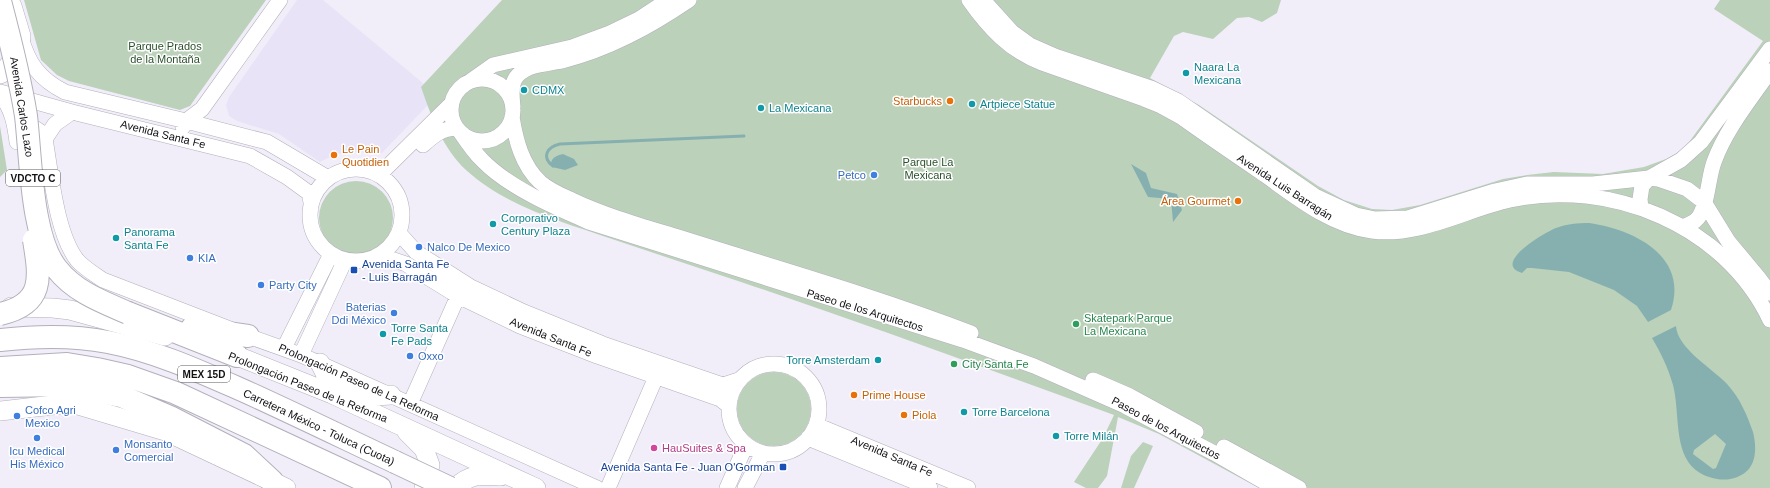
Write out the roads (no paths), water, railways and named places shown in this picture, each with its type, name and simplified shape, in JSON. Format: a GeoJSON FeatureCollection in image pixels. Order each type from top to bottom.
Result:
{"type":"FeatureCollection","features":[{"type":"Feature","properties":{"kind":"highway","name":"Avenida Carlos Lazo"},"geometry":{"type":"LineString","coordinates":[[0,1],[12,45],[26,115],[37,216],[47,254],[57,270],[84,292],[128,313],[152,322]]}},
{"type":"Feature","properties":{"kind":"highway","name":"Avenida Carlos Lazo"},"geometry":{"type":"LineString","coordinates":[[0,44],[17,117],[39,269],[37,285],[28,301],[16,310],[1,310]]}},
{"type":"Feature","properties":{"kind":"highway"},"geometry":{"type":"LineString","coordinates":[[152,322],[248,336]]}},
{"type":"Feature","properties":{"kind":"highway"},"geometry":{"type":"LineString","coordinates":[[152,322],[237,356]]}},
{"type":"Feature","properties":{"kind":"highway","name":"Carretera México - Toluca (Cuota)"},"geometry":{"type":"LineString","coordinates":[[0,340],[27,337],[83,339],[107,342],[154,354],[233,386],[450,488]]}},
{"type":"Feature","properties":{"kind":"highway","name":"MEX 15D"},"geometry":{"type":"LineString","coordinates":[[0,368],[67,364],[97,368],[128,376],[176,392],[380,488]]}},
{"type":"Feature","properties":{"kind":"highway"},"geometry":{"type":"LineString","coordinates":[[0,386],[66,385],[120,396],[170,417],[244,455],[279,484]]}},
{"type":"Feature","properties":{"kind":"main road"},"geometry":{"type":"LineString","coordinates":[[0,74],[4,72],[23,45],[11,0]]}},
{"type":"Feature","properties":{"kind":"main road","name":"Prolongación Paseo de la Reforma"},"geometry":{"type":"LineString","coordinates":[[1,310],[53,308],[70,310],[237,356],[291,378],[330,389],[401,426],[536,488]]}},
{"type":"Feature","properties":{"kind":"main road"},"geometry":{"type":"LineString","coordinates":[[320,363],[330,389],[375,396],[390,395]]}},
{"type":"Feature","properties":{"kind":"main road"},"geometry":{"type":"LineString","coordinates":[[0,411],[71,403],[165,431],[279,484]]}},
{"type":"Feature","properties":{"kind":"main road"},"geometry":{"type":"LineString","coordinates":[[401,426],[424,449],[430,465],[424,488]]}},
{"type":"Feature","properties":{"kind":"main road"},"geometry":{"type":"LineString","coordinates":[[455,488],[464,480],[479,474],[512,477]]}},
{"type":"Feature","properties":{"kind":"street"},"geometry":{"type":"LineString","coordinates":[[189,140],[183,131],[186,120],[202,109],[280,0]]}},
{"type":"Feature","properties":{"kind":"street"},"geometry":{"type":"LineString","coordinates":[[383,178],[437,132],[447,128],[458,130],[476,141],[494,139],[503,134],[509,126],[512,112],[513,84],[515,79],[523,71],[584,55],[622,39],[650,19],[668,0]]}},
{"type":"Feature","properties":{"kind":"street"},"geometry":{"type":"LineString","coordinates":[[383,178],[451,104],[461,87],[493,65],[578,45],[650,19],[689,0]]}},
{"type":"Feature","properties":{"kind":"street","name":"Avenida Luis Barragán"},"geometry":{"type":"LineString","coordinates":[[969,0],[988,25],[1019,45],[1042,63],[1159,105],[1181,118],[1310,206],[1341,222],[1366,224],[1391,232],[1419,228],[1508,200],[1542,195],[1572,194],[1590,196],[1641,208],[1682,227],[1714,250],[1727,262],[1749,286],[1770,320]]}},
{"type":"Feature","properties":{"kind":"street","name":"Avenida Luis Barragán"},"geometry":{"type":"LineString","coordinates":[[983,0],[1019,45]]}},
{"type":"Feature","properties":{"kind":"street","name":"Avenida Santa Fe"},"geometry":{"type":"LineString","coordinates":[[23,45],[40,76],[52,86],[64,92],[186,120],[267,142],[328,178]]}},
{"type":"Feature","properties":{"kind":"street","name":"Avenida Luis Barragán"},"geometry":{"type":"LineString","coordinates":[[1649,178],[1681,160],[1701,142],[1770,50]]}},
{"type":"Feature","properties":{"kind":"street"},"geometry":{"type":"LineString","coordinates":[[1682,227],[1694,222],[1698,218],[1704,202],[1714,163],[1720,148],[1770,71]]}},
{"type":"Feature","properties":{"kind":"street"},"geometry":{"type":"LineString","coordinates":[[469,82],[483,80],[497,84],[505,90],[510,98],[512,112]]}},
{"type":"Feature","properties":{"kind":"street","name":"Avenida Santa Fe"},"geometry":{"type":"LineString","coordinates":[[0,92],[72,112],[250,156],[287,177],[309,193],[311,202]]}},
{"type":"Feature","properties":{"kind":"street","name":"Avenida Carlos Lazo"},"geometry":{"type":"LineString","coordinates":[[0,96],[10,111],[15,125],[35,265],[34,276],[27,287],[1,310]]}},
{"type":"Feature","properties":{"kind":"street"},"geometry":{"type":"LineString","coordinates":[[451,104],[451,112],[458,130]]}},
{"type":"Feature","properties":{"kind":"street"},"geometry":{"type":"LineString","coordinates":[[17,140],[19,133],[29,126],[37,129],[45,139],[56,124],[72,112]]}},
{"type":"Feature","properties":{"kind":"street","name":"Paseo de los Arquitectos"},"geometry":{"type":"LineString","coordinates":[[512,112],[518,144],[525,162],[540,182],[547,188],[604,214],[741,264]]}},
{"type":"Feature","properties":{"kind":"street","name":"Paseo de los Arquitectos"},"geometry":{"type":"LineString","coordinates":[[458,130],[473,151],[489,167],[545,202],[589,222],[741,264],[816,279],[928,317],[1078,374],[1299,488]]}},
{"type":"Feature","properties":{"kind":"street","name":"Avenida Carlos Lazo"},"geometry":{"type":"LineString","coordinates":[[45,139],[61,222],[69,245],[77,260]]}},
{"type":"Feature","properties":{"kind":"street"},"geometry":{"type":"LineString","coordinates":[[364,169],[383,178],[393,188],[400,201],[402,217],[399,233],[392,245],[379,255],[357,261],[345,260],[331,254],[322,246],[313,232],[310,216],[311,202],[320,186],[328,178],[342,170],[364,169]]}},
{"type":"Feature","properties":{"kind":"street"},"geometry":{"type":"LineString","coordinates":[[1641,208],[1640,192],[1642,186],[1649,178]]}},
{"type":"Feature","properties":{"kind":"street","name":"Avenida Luis Barragán"},"geometry":{"type":"LineString","coordinates":[[1366,224],[1408,218],[1516,186],[1542,183],[1593,184],[1649,178],[1670,182],[1687,190],[1704,202],[1728,241],[1770,294]]}},
{"type":"Feature","properties":{"kind":"street","name":"Avenida Santa Fe"},"geometry":{"type":"LineString","coordinates":[[399,233],[416,252],[471,287],[524,312],[603,344],[723,385],[738,380]]}},
{"type":"Feature","properties":{"kind":"street"},"geometry":{"type":"LineString","coordinates":[[284,348],[331,254]]}},
{"type":"Feature","properties":{"kind":"street","name":"Avenida Santa Fe"},"geometry":{"type":"LineString","coordinates":[[379,255],[406,264],[458,296],[520,326],[597,356],[720,399],[728,405]]}},
{"type":"Feature","properties":{"kind":"street","name":"Prolongación Paseo de La Reforma"},"geometry":{"type":"LineString","coordinates":[[77,260],[90,272],[103,280],[301,355],[597,488]]}},
{"type":"Feature","properties":{"kind":"street"},"geometry":{"type":"LineString","coordinates":[[301,355],[345,260]]}},
{"type":"Feature","properties":{"kind":"street"},"geometry":{"type":"LineString","coordinates":[[410,404],[458,296]]}},
{"type":"Feature","properties":{"kind":"street"},"geometry":{"type":"LineString","coordinates":[[776,363],[789,366],[802,373],[811,384],[817,397],[819,411],[816,425],[808,438],[799,447],[788,452],[776,454],[763,453],[746,445],[736,434],[730,420],[728,405],[731,392],[738,380],[748,371],[761,365],[776,363]]}},
{"type":"Feature","properties":{"kind":"street"},"geometry":{"type":"LineString","coordinates":[[608,488],[656,377]]}},
{"type":"Feature","properties":{"kind":"street","name":"Paseo de los Arquitectos"},"geometry":{"type":"LineString","coordinates":[[1128,401],[1275,488]]}},
{"type":"Feature","properties":{"kind":"street","name":"Avenida Santa Fe"},"geometry":{"type":"LineString","coordinates":[[816,425],[968,488]]}},
{"type":"Feature","properties":{"kind":"street","name":"Avenida Santa Fe"},"geometry":{"type":"LineString","coordinates":[[808,438],[930,488]]}},
{"type":"Feature","properties":{"kind":"street"},"geometry":{"type":"LineString","coordinates":[[727,488],[746,445]]}},
{"type":"Feature","properties":{"kind":"street"},"geometry":{"type":"LineString","coordinates":[[745,488],[763,453]]}},
{"type":"Feature","properties":{"kind":"waterway"},"geometry":{"type":"LineString","coordinates":[[553,166],[547,159],[547,153],[552,147],[560,144],[744,136]]}},
{"type":"Feature","properties":{"kind":"place","name":"Naara La Mexicana"},"geometry":{"type":"Point","coordinates":[1186,73]}},
{"type":"Feature","properties":{"kind":"place","name":"CDMX"},"geometry":{"type":"Point","coordinates":[524,90]}},
{"type":"Feature","properties":{"kind":"place","name":"Starbucks"},"geometry":{"type":"Point","coordinates":[950,101]}},
{"type":"Feature","properties":{"kind":"place","name":"Artpiece Statue"},"geometry":{"type":"Point","coordinates":[972,104]}},
{"type":"Feature","properties":{"kind":"place","name":"La Mexicana"},"geometry":{"type":"Point","coordinates":[761,108]}},
{"type":"Feature","properties":{"kind":"place","name":"Le Pain Quotidien"},"geometry":{"type":"Point","coordinates":[334,155]}},
{"type":"Feature","properties":{"kind":"place","name":"Petco"},"geometry":{"type":"Point","coordinates":[874,175]}},
{"type":"Feature","properties":{"kind":"place","name":"Área Gourmet"},"geometry":{"type":"Point","coordinates":[1238,201]}},
{"type":"Feature","properties":{"kind":"place","name":"Corporativo Century Plaza"},"geometry":{"type":"Point","coordinates":[493,224]}},
{"type":"Feature","properties":{"kind":"place","name":"Panorama Santa Fe"},"geometry":{"type":"Point","coordinates":[116,238]}},
{"type":"Feature","properties":{"kind":"place","name":"Nalco De Mexico"},"geometry":{"type":"Point","coordinates":[419,247]}},
{"type":"Feature","properties":{"kind":"place","name":"KIA"},"geometry":{"type":"Point","coordinates":[190,258]}},
{"type":"Feature","properties":{"kind":"place","name":"Avenida Santa Fe - Luis Barragán"},"geometry":{"type":"Point","coordinates":[354,270]}},
{"type":"Feature","properties":{"kind":"place","name":"Party City"},"geometry":{"type":"Point","coordinates":[261,285]}},
{"type":"Feature","properties":{"kind":"place","name":"Baterias Ddi México"},"geometry":{"type":"Point","coordinates":[394,313]}},
{"type":"Feature","properties":{"kind":"place","name":"Skatepark Parque La Mexicana"},"geometry":{"type":"Point","coordinates":[1076,324]}},
{"type":"Feature","properties":{"kind":"place","name":"Torre Santa Fe Pads"},"geometry":{"type":"Point","coordinates":[383,334]}},
{"type":"Feature","properties":{"kind":"place","name":"Oxxo"},"geometry":{"type":"Point","coordinates":[410,356]}},
{"type":"Feature","properties":{"kind":"place","name":"Torre Amsterdam"},"geometry":{"type":"Point","coordinates":[878,360]}},
{"type":"Feature","properties":{"kind":"place","name":"City Santa Fe"},"geometry":{"type":"Point","coordinates":[954,364]}},
{"type":"Feature","properties":{"kind":"place","name":"Prime House"},"geometry":{"type":"Point","coordinates":[854,395]}},
{"type":"Feature","properties":{"kind":"place","name":"Torre Barcelona"},"geometry":{"type":"Point","coordinates":[964,412]}},
{"type":"Feature","properties":{"kind":"place","name":"Piola"},"geometry":{"type":"Point","coordinates":[904,415]}},
{"type":"Feature","properties":{"kind":"place","name":"Cofco Agri Mexico"},"geometry":{"type":"Point","coordinates":[17,416]}},
{"type":"Feature","properties":{"kind":"place","name":"Torre Milán"},"geometry":{"type":"Point","coordinates":[1056,436]}},
{"type":"Feature","properties":{"kind":"place","name":"Icu Medical His México"},"geometry":{"type":"Point","coordinates":[37,438]}},
{"type":"Feature","properties":{"kind":"place","name":"HauSuites & Spa"},"geometry":{"type":"Point","coordinates":[654,448]}},
{"type":"Feature","properties":{"kind":"place","name":"Monsanto Comercial"},"geometry":{"type":"Point","coordinates":[116,450]}},
{"type":"Feature","properties":{"kind":"place","name":"Avenida Santa Fe - Juan O'Gorman"},"geometry":{"type":"Point","coordinates":[783,467]}},
{"type":"Feature","properties":{"kind":"park label","name":"Parque Prados de la Montaña"},"geometry":{"type":"Point","coordinates":[165,52]}},
{"type":"Feature","properties":{"kind":"park label","name":"Parque La Mexicana"},"geometry":{"type":"Point","coordinates":[928,168]}}]}
